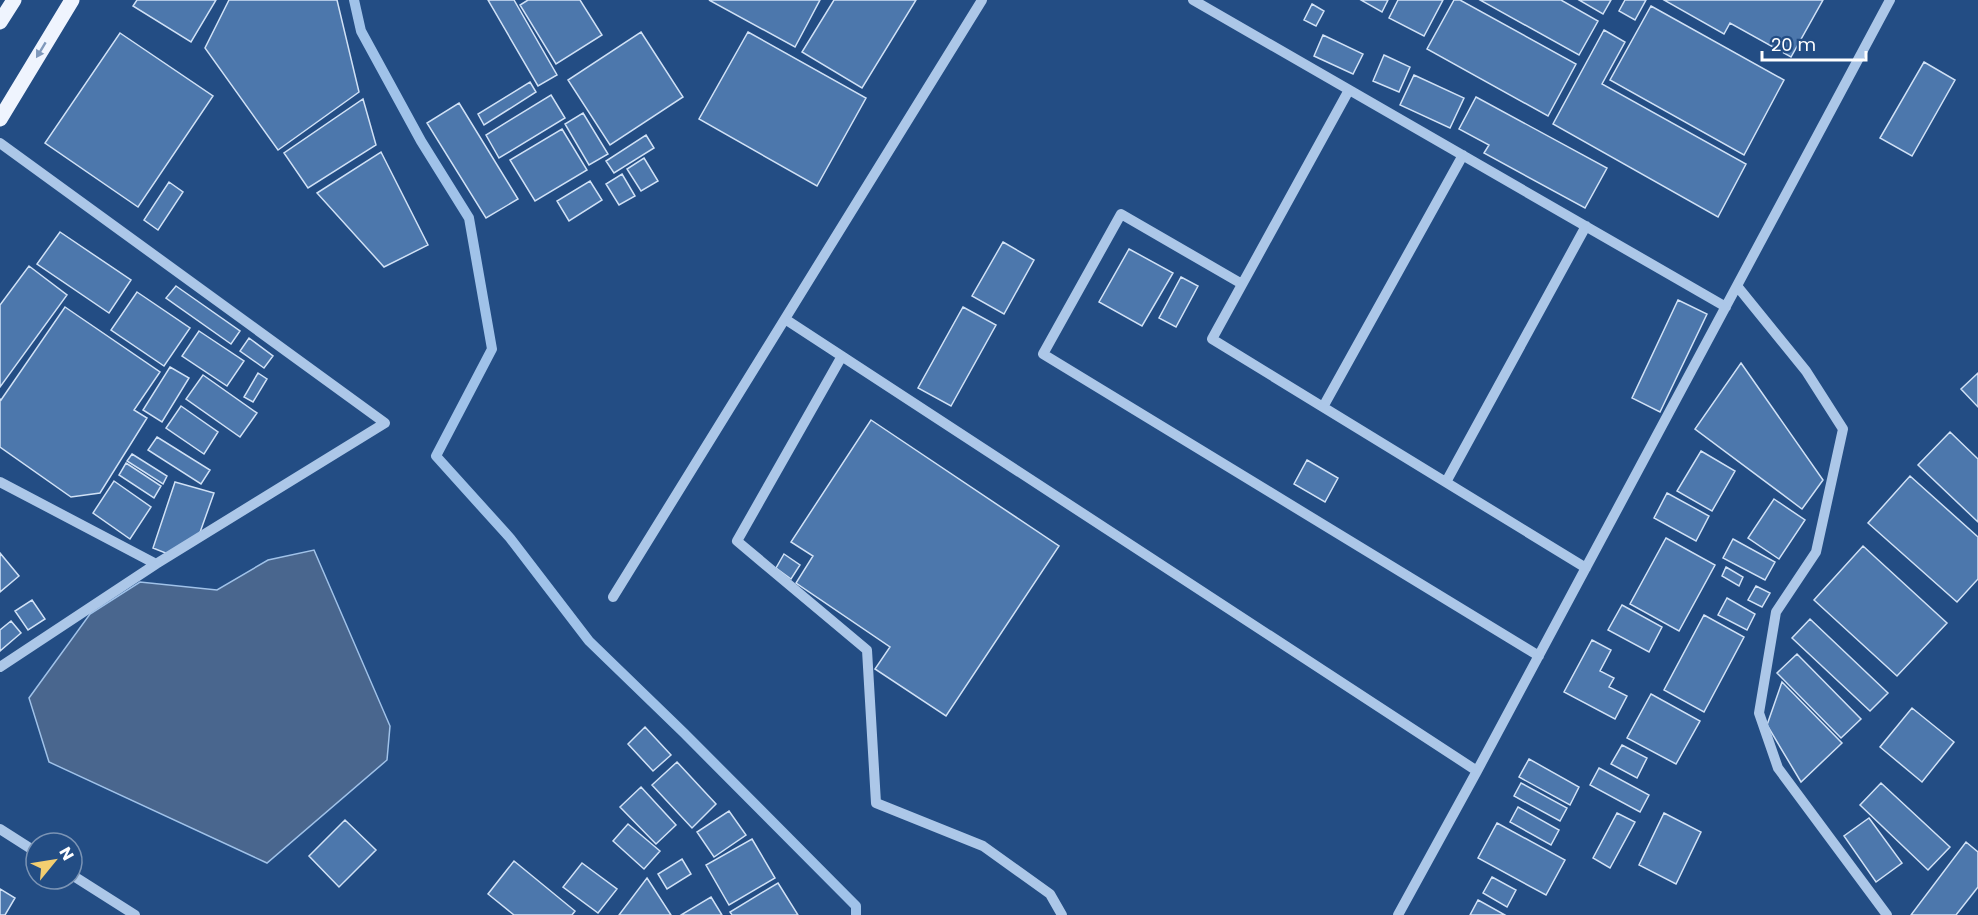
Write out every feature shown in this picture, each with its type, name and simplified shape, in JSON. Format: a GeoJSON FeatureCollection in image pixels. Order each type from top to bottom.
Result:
{"type":"FeatureCollection","features":[{"type":"Feature","properties":{"kind":"main road"},"geometry":{"type":"LineString","coordinates":[[0,22],[14,0]]}},
{"type":"Feature","properties":{"kind":"main road"},"geometry":{"type":"LineString","coordinates":[[0,119],[72,0]]}},
{"type":"Feature","properties":{"kind":"street"},"geometry":{"type":"LineString","coordinates":[[613,597],[982,0]]}},
{"type":"Feature","properties":{"kind":"street"},"geometry":{"type":"LineString","coordinates":[[1193,0],[1726,307]]}},
{"type":"Feature","properties":{"kind":"street"},"geometry":{"type":"LineString","coordinates":[[1398,915],[1890,0]]}},
{"type":"Feature","properties":{"kind":"street"},"geometry":{"type":"LineString","coordinates":[[1349,90],[1212,339],[1586,568]]}},
{"type":"Feature","properties":{"kind":"street"},"geometry":{"type":"LineString","coordinates":[[0,143],[384,423],[156,564],[0,667]]}},
{"type":"Feature","properties":{"kind":"street"},"geometry":{"type":"LineString","coordinates":[[1323,407],[1463,155]]}},
{"type":"Feature","properties":{"kind":"street"},"geometry":{"type":"LineString","coordinates":[[1242,284],[1120,214],[1043,354],[1539,656]]}},
{"type":"Feature","properties":{"kind":"street"},"geometry":{"type":"LineString","coordinates":[[1446,482],[1586,226]]}},
{"type":"Feature","properties":{"kind":"street"},"geometry":{"type":"LineString","coordinates":[[1737,286],[1806,371],[1843,429],[1816,552],[1776,612],[1759,713],[1778,768],[1887,915]]}},
{"type":"Feature","properties":{"kind":"street"},"geometry":{"type":"LineString","coordinates":[[785,319],[1477,771]]}},
{"type":"Feature","properties":{"kind":"street"},"geometry":{"type":"LineString","coordinates":[[842,356],[737,541],[867,650],[876,803],[983,846],[1050,894],[1062,915]]}},
{"type":"Feature","properties":{"kind":"street"},"geometry":{"type":"LineString","coordinates":[[0,482],[156,564]]}},
{"type":"Feature","properties":{"kind":"street"},"geometry":{"type":"LineString","coordinates":[[0,829],[24,844]]}},
{"type":"Feature","properties":{"kind":"street"},"geometry":{"type":"LineString","coordinates":[[84,883],[135,915]]}},
{"type":"Feature","properties":{"kind":"water"},"geometry":{"type":"Polygon","coordinates":[[[314,550],[390,726],[387,760],[267,863],[49,762],[29,698],[90,614],[140,582],[217,590],[268,560],[314,550]]]}},
{"type":"Feature","properties":{"kind":"building"},"geometry":{"type":"Polygon","coordinates":[[[137,0],[216,0],[191,42],[133,6],[137,0]]]}},
{"type":"Feature","properties":{"kind":"building"},"geometry":{"type":"Polygon","coordinates":[[[229,0],[337,0],[359,92],[278,150],[205,48],[229,0]]]}},
{"type":"Feature","properties":{"kind":"building"},"geometry":{"type":"Polygon","coordinates":[[[488,0],[514,0],[557,75],[538,86],[488,0]]]}},
{"type":"Feature","properties":{"kind":"building"},"geometry":{"type":"Polygon","coordinates":[[[528,0],[580,0],[602,35],[556,64],[520,5],[528,0]]]}},
{"type":"Feature","properties":{"kind":"building"},"geometry":{"type":"Polygon","coordinates":[[[709,0],[820,0],[795,47],[709,0]]]}},
{"type":"Feature","properties":{"kind":"building"},"geometry":{"type":"Polygon","coordinates":[[[834,0],[916,0],[862,88],[802,52],[834,0]]]}},
{"type":"Feature","properties":{"kind":"building"},"geometry":{"type":"Polygon","coordinates":[[[1361,0],[1388,0],[1382,12],[1361,0]]]}},
{"type":"Feature","properties":{"kind":"building"},"geometry":{"type":"Polygon","coordinates":[[[1398,0],[1443,0],[1424,36],[1389,18],[1398,0]]]}},
{"type":"Feature","properties":{"kind":"building"},"geometry":{"type":"Polygon","coordinates":[[[1454,0],[1460,0],[1576,64],[1548,116],[1427,49],[1454,0]]]}},
{"type":"Feature","properties":{"kind":"building"},"geometry":{"type":"Polygon","coordinates":[[[1480,0],[1561,0],[1598,21],[1579,55],[1480,0]]]}},
{"type":"Feature","properties":{"kind":"building"},"geometry":{"type":"Polygon","coordinates":[[[1579,0],[1611,0],[1603,14],[1579,0]]]}},
{"type":"Feature","properties":{"kind":"building"},"geometry":{"type":"Polygon","coordinates":[[[1625,0],[1646,0],[1635,20],[1619,11],[1625,0]]]}},
{"type":"Feature","properties":{"kind":"building"},"geometry":{"type":"Polygon","coordinates":[[[1664,0],[1823,0],[1791,57],[1730,23],[1724,34],[1664,0]]]}},
{"type":"Feature","properties":{"kind":"building"},"geometry":{"type":"Polygon","coordinates":[[[1312,4],[1324,11],[1316,26],[1304,20],[1312,4]]]}},
{"type":"Feature","properties":{"kind":"building"},"geometry":{"type":"Polygon","coordinates":[[[1651,6],[1784,80],[1744,155],[1610,80],[1651,6]]]}},
{"type":"Feature","properties":{"kind":"building"},"geometry":{"type":"Polygon","coordinates":[[[1604,30],[1625,42],[1602,84],[1746,164],[1718,217],[1553,124],[1604,30]]]}},
{"type":"Feature","properties":{"kind":"building"},"geometry":{"type":"Polygon","coordinates":[[[641,32],[683,97],[610,145],[568,80],[641,32]]]}},
{"type":"Feature","properties":{"kind":"building"},"geometry":{"type":"Polygon","coordinates":[[[748,32],[866,98],[817,186],[699,119],[748,32]]]}},
{"type":"Feature","properties":{"kind":"building"},"geometry":{"type":"Polygon","coordinates":[[[120,33],[213,96],[138,207],[45,143],[120,33]]]}},
{"type":"Feature","properties":{"kind":"building"},"geometry":{"type":"Polygon","coordinates":[[[1323,35],[1363,54],[1353,74],[1314,56],[1323,35]]]}},
{"type":"Feature","properties":{"kind":"building"},"geometry":{"type":"Polygon","coordinates":[[[1384,55],[1410,67],[1399,92],[1373,81],[1384,55]]]}},
{"type":"Feature","properties":{"kind":"building"},"geometry":{"type":"Polygon","coordinates":[[[1924,62],[1955,80],[1912,156],[1880,138],[1924,62]]]}},
{"type":"Feature","properties":{"kind":"building"},"geometry":{"type":"Polygon","coordinates":[[[1414,75],[1464,98],[1450,128],[1400,105],[1414,75]]]}},
{"type":"Feature","properties":{"kind":"building"},"geometry":{"type":"Polygon","coordinates":[[[530,82],[536,92],[484,125],[478,114],[530,82]]]}},
{"type":"Feature","properties":{"kind":"building"},"geometry":{"type":"Polygon","coordinates":[[[551,95],[565,118],[499,158],[486,135],[551,95]]]}},
{"type":"Feature","properties":{"kind":"building"},"geometry":{"type":"Polygon","coordinates":[[[1476,97],[1607,168],[1585,208],[1484,153],[1489,145],[1459,129],[1476,97]]]}},
{"type":"Feature","properties":{"kind":"building"},"geometry":{"type":"Polygon","coordinates":[[[363,99],[376,145],[308,188],[284,153],[363,99]]]}},
{"type":"Feature","properties":{"kind":"building"},"geometry":{"type":"Polygon","coordinates":[[[459,103],[518,199],[486,218],[427,123],[459,103]]]}},
{"type":"Feature","properties":{"kind":"building"},"geometry":{"type":"Polygon","coordinates":[[[583,113],[608,154],[589,165],[565,124],[583,113]]]}},
{"type":"Feature","properties":{"kind":"building"},"geometry":{"type":"Polygon","coordinates":[[[562,129],[587,170],[535,201],[510,160],[562,129]]]}},
{"type":"Feature","properties":{"kind":"building"},"geometry":{"type":"Polygon","coordinates":[[[646,135],[654,148],[614,173],[606,161],[646,135]]]}},
{"type":"Feature","properties":{"kind":"building"},"geometry":{"type":"Polygon","coordinates":[[[381,152],[428,245],[384,267],[317,193],[381,152]]]}},
{"type":"Feature","properties":{"kind":"building"},"geometry":{"type":"Polygon","coordinates":[[[644,158],[658,181],[641,191],[627,169],[644,158]]]}},
{"type":"Feature","properties":{"kind":"building"},"geometry":{"type":"Polygon","coordinates":[[[622,174],[635,196],[619,205],[606,184],[622,174]]]}},
{"type":"Feature","properties":{"kind":"building"},"geometry":{"type":"Polygon","coordinates":[[[590,181],[602,200],[569,221],[557,201],[590,181]]]}},
{"type":"Feature","properties":{"kind":"building"},"geometry":{"type":"Polygon","coordinates":[[[169,182],[183,192],[158,230],[144,220],[169,182]]]}},
{"type":"Feature","properties":{"kind":"building"},"geometry":{"type":"Polygon","coordinates":[[[60,232],[131,280],[109,313],[37,264],[60,232]]]}},
{"type":"Feature","properties":{"kind":"building"},"geometry":{"type":"Polygon","coordinates":[[[1003,242],[1034,260],[1004,314],[972,296],[1003,242]]]}},
{"type":"Feature","properties":{"kind":"building"},"geometry":{"type":"Polygon","coordinates":[[[1129,249],[1173,273],[1142,326],[1099,302],[1129,249]]]}},
{"type":"Feature","properties":{"kind":"building"},"geometry":{"type":"Polygon","coordinates":[[[29,266],[67,295],[0,387],[0,305],[29,266]]]}},
{"type":"Feature","properties":{"kind":"building"},"geometry":{"type":"Polygon","coordinates":[[[1181,277],[1198,286],[1176,327],[1159,318],[1181,277]]]}},
{"type":"Feature","properties":{"kind":"building"},"geometry":{"type":"Polygon","coordinates":[[[176,286],[240,331],[231,344],[166,298],[176,286]]]}},
{"type":"Feature","properties":{"kind":"building"},"geometry":{"type":"Polygon","coordinates":[[[137,292],[190,328],[164,366],[111,330],[137,292]]]}},
{"type":"Feature","properties":{"kind":"building"},"geometry":{"type":"Polygon","coordinates":[[[1678,300],[1707,314],[1660,412],[1632,398],[1678,300]]]}},
{"type":"Feature","properties":{"kind":"building"},"geometry":{"type":"Polygon","coordinates":[[[65,307],[160,372],[134,410],[147,418],[100,493],[71,497],[0,447],[0,399],[65,307]]]}},
{"type":"Feature","properties":{"kind":"building"},"geometry":{"type":"Polygon","coordinates":[[[963,307],[996,325],[951,406],[918,388],[963,307]]]}},
{"type":"Feature","properties":{"kind":"building"},"geometry":{"type":"Polygon","coordinates":[[[199,331],[244,361],[227,386],[182,356],[199,331]]]}},
{"type":"Feature","properties":{"kind":"building"},"geometry":{"type":"Polygon","coordinates":[[[249,338],[273,356],[264,368],[240,351],[249,338]]]}},
{"type":"Feature","properties":{"kind":"building"},"geometry":{"type":"Polygon","coordinates":[[[1741,363],[1823,480],[1802,509],[1695,429],[1741,363]]]}},
{"type":"Feature","properties":{"kind":"building"},"geometry":{"type":"Polygon","coordinates":[[[170,367],[189,378],[162,422],[143,410],[170,367]]]}},
{"type":"Feature","properties":{"kind":"building"},"geometry":{"type":"Polygon","coordinates":[[[258,373],[267,379],[253,402],[244,397],[258,373]]]}},
{"type":"Feature","properties":{"kind":"building"},"geometry":{"type":"Polygon","coordinates":[[[1978,373],[1978,407],[1961,389],[1978,373]]]}},
{"type":"Feature","properties":{"kind":"building"},"geometry":{"type":"Polygon","coordinates":[[[203,375],[257,413],[240,437],[186,399],[203,375]]]}},
{"type":"Feature","properties":{"kind":"building"},"geometry":{"type":"Polygon","coordinates":[[[181,406],[218,432],[204,454],[166,428],[181,406]]]}},
{"type":"Feature","properties":{"kind":"building"},"geometry":{"type":"Polygon","coordinates":[[[871,420],[1059,546],[946,716],[875,669],[890,647],[796,583],[813,556],[791,542],[871,420]]]}},
{"type":"Feature","properties":{"kind":"building"},"geometry":{"type":"Polygon","coordinates":[[[1950,432],[1978,459],[1978,522],[1918,465],[1950,432]]]}},
{"type":"Feature","properties":{"kind":"building"},"geometry":{"type":"Polygon","coordinates":[[[157,437],[210,470],[201,484],[148,450],[157,437]]]}},
{"type":"Feature","properties":{"kind":"building"},"geometry":{"type":"Polygon","coordinates":[[[1701,451],[1735,471],[1712,511],[1677,491],[1701,451]]]}},
{"type":"Feature","properties":{"kind":"building"},"geometry":{"type":"Polygon","coordinates":[[[132,454],[167,476],[163,484],[127,461],[132,454]]]}},
{"type":"Feature","properties":{"kind":"building"},"geometry":{"type":"Polygon","coordinates":[[[1307,460],[1338,478],[1325,502],[1294,484],[1307,460]]]}},
{"type":"Feature","properties":{"kind":"building"},"geometry":{"type":"Polygon","coordinates":[[[126,463],[161,486],[154,498],[119,475],[126,463]]]}},
{"type":"Feature","properties":{"kind":"building"},"geometry":{"type":"Polygon","coordinates":[[[1910,476],[1978,537],[1978,579],[1957,602],[1868,523],[1910,476]]]}},
{"type":"Feature","properties":{"kind":"building"},"geometry":{"type":"Polygon","coordinates":[[[114,481],[151,507],[130,539],[93,513],[114,481]]]}},
{"type":"Feature","properties":{"kind":"building"},"geometry":{"type":"Polygon","coordinates":[[[175,482],[214,493],[198,538],[168,554],[153,548],[175,482]]]}},
{"type":"Feature","properties":{"kind":"building"},"geometry":{"type":"Polygon","coordinates":[[[1667,493],[1709,516],[1696,541],[1654,518],[1667,493]]]}},
{"type":"Feature","properties":{"kind":"building"},"geometry":{"type":"Polygon","coordinates":[[[1774,499],[1805,520],[1779,559],[1748,538],[1774,499]]]}},
{"type":"Feature","properties":{"kind":"building"},"geometry":{"type":"Polygon","coordinates":[[[1666,538],[1715,565],[1679,631],[1630,604],[1666,538]]]}},
{"type":"Feature","properties":{"kind":"building"},"geometry":{"type":"Polygon","coordinates":[[[1733,539],[1775,562],[1765,580],[1723,558],[1733,539]]]}},
{"type":"Feature","properties":{"kind":"building"},"geometry":{"type":"Polygon","coordinates":[[[1863,546],[1947,623],[1897,676],[1814,600],[1863,546]]]}},
{"type":"Feature","properties":{"kind":"building"},"geometry":{"type":"Polygon","coordinates":[[[0,553],[19,576],[0,592],[0,553]]]}},
{"type":"Feature","properties":{"kind":"building"},"geometry":{"type":"Polygon","coordinates":[[[784,554],[800,565],[791,579],[776,568],[784,554]]]}},
{"type":"Feature","properties":{"kind":"building"},"geometry":{"type":"Polygon","coordinates":[[[1726,567],[1743,577],[1739,586],[1722,576],[1726,567]]]}},
{"type":"Feature","properties":{"kind":"building"},"geometry":{"type":"Polygon","coordinates":[[[1756,586],[1770,593],[1762,607],[1748,600],[1756,586]]]}},
{"type":"Feature","properties":{"kind":"building"},"geometry":{"type":"Polygon","coordinates":[[[1727,598],[1755,614],[1747,630],[1718,615],[1727,598]]]}},
{"type":"Feature","properties":{"kind":"building"},"geometry":{"type":"Polygon","coordinates":[[[32,600],[45,619],[28,630],[15,611],[32,600]]]}},
{"type":"Feature","properties":{"kind":"building"},"geometry":{"type":"Polygon","coordinates":[[[1622,605],[1662,627],[1649,652],[1608,630],[1622,605]]]}},
{"type":"Feature","properties":{"kind":"building"},"geometry":{"type":"Polygon","coordinates":[[[1704,615],[1744,637],[1704,712],[1664,690],[1704,615]]]}},
{"type":"Feature","properties":{"kind":"building"},"geometry":{"type":"Polygon","coordinates":[[[1810,619],[1888,693],[1870,711],[1792,638],[1810,619]]]}},
{"type":"Feature","properties":{"kind":"building"},"geometry":{"type":"Polygon","coordinates":[[[11,621],[21,633],[0,651],[0,630],[11,621]]]}},
{"type":"Feature","properties":{"kind":"building"},"geometry":{"type":"Polygon","coordinates":[[[1592,640],[1611,650],[1600,671],[1614,678],[1609,687],[1627,696],[1615,719],[1564,692],[1592,640]]]}},
{"type":"Feature","properties":{"kind":"building"},"geometry":{"type":"Polygon","coordinates":[[[1797,654],[1861,719],[1841,738],[1777,673],[1797,654]]]}},
{"type":"Feature","properties":{"kind":"building"},"geometry":{"type":"Polygon","coordinates":[[[1782,682],[1842,743],[1801,782],[1767,725],[1782,682]]]}},
{"type":"Feature","properties":{"kind":"building"},"geometry":{"type":"Polygon","coordinates":[[[1651,694],[1700,721],[1676,764],[1627,738],[1651,694]]]}},
{"type":"Feature","properties":{"kind":"building"},"geometry":{"type":"Polygon","coordinates":[[[1912,708],[1954,742],[1922,782],[1880,747],[1912,708]]]}},
{"type":"Feature","properties":{"kind":"building"},"geometry":{"type":"Polygon","coordinates":[[[645,727],[671,755],[653,771],[628,744],[645,727]]]}},
{"type":"Feature","properties":{"kind":"building"},"geometry":{"type":"Polygon","coordinates":[[[1622,745],[1647,758],[1637,778],[1611,764],[1622,745]]]}},
{"type":"Feature","properties":{"kind":"building"},"geometry":{"type":"Polygon","coordinates":[[[1529,759],[1579,787],[1570,805],[1519,777],[1529,759]]]}},
{"type":"Feature","properties":{"kind":"building"},"geometry":{"type":"Polygon","coordinates":[[[677,762],[716,804],[692,828],[652,785],[677,762]]]}},
{"type":"Feature","properties":{"kind":"building"},"geometry":{"type":"Polygon","coordinates":[[[1599,768],[1649,795],[1640,812],[1590,785],[1599,768]]]}},
{"type":"Feature","properties":{"kind":"building"},"geometry":{"type":"Polygon","coordinates":[[[1521,783],[1567,808],[1560,821],[1514,796],[1521,783]]]}},
{"type":"Feature","properties":{"kind":"building"},"geometry":{"type":"Polygon","coordinates":[[[1881,783],[1950,847],[1928,870],[1860,805],[1881,783]]]}},
{"type":"Feature","properties":{"kind":"building"},"geometry":{"type":"Polygon","coordinates":[[[641,787],[676,825],[656,844],[620,807],[641,787]]]}},
{"type":"Feature","properties":{"kind":"building"},"geometry":{"type":"Polygon","coordinates":[[[1518,807],[1559,830],[1551,845],[1510,822],[1518,807]]]}},
{"type":"Feature","properties":{"kind":"building"},"geometry":{"type":"Polygon","coordinates":[[[729,811],[746,835],[714,857],[697,832],[729,811]]]}},
{"type":"Feature","properties":{"kind":"building"},"geometry":{"type":"Polygon","coordinates":[[[1617,813],[1635,822],[1610,868],[1593,858],[1617,813]]]}},
{"type":"Feature","properties":{"kind":"building"},"geometry":{"type":"Polygon","coordinates":[[[1664,813],[1701,832],[1676,884],[1639,865],[1664,813]]]}},
{"type":"Feature","properties":{"kind":"building"},"geometry":{"type":"Polygon","coordinates":[[[1869,818],[1902,863],[1876,882],[1844,836],[1869,818]]]}},
{"type":"Feature","properties":{"kind":"building"},"geometry":{"type":"Polygon","coordinates":[[[345,820],[376,850],[339,887],[309,856],[345,820]]]}},
{"type":"Feature","properties":{"kind":"building"},"geometry":{"type":"Polygon","coordinates":[[[1497,823],[1565,860],[1546,895],[1478,858],[1497,823]]]}},
{"type":"Feature","properties":{"kind":"building"},"geometry":{"type":"Polygon","coordinates":[[[628,824],[660,851],[644,869],[613,841],[628,824]]]}},
{"type":"Feature","properties":{"kind":"building"},"geometry":{"type":"Polygon","coordinates":[[[752,839],[775,878],[729,905],[706,865],[752,839]]]}},
{"type":"Feature","properties":{"kind":"building"},"geometry":{"type":"Polygon","coordinates":[[[1966,842],[1978,852],[1978,887],[1956,915],[1911,915],[1966,842]]]}},
{"type":"Feature","properties":{"kind":"building"},"geometry":{"type":"Polygon","coordinates":[[[682,859],[691,874],[667,889],[658,874],[682,859]]]}},
{"type":"Feature","properties":{"kind":"building"},"geometry":{"type":"Polygon","coordinates":[[[514,861],[575,911],[572,915],[514,915],[488,894],[514,861]]]}},
{"type":"Feature","properties":{"kind":"building"},"geometry":{"type":"Polygon","coordinates":[[[582,863],[617,889],[598,913],[563,887],[582,863]]]}},
{"type":"Feature","properties":{"kind":"building"},"geometry":{"type":"Polygon","coordinates":[[[1492,877],[1516,890],[1507,907],[1483,893],[1492,877]]]}},
{"type":"Feature","properties":{"kind":"building"},"geometry":{"type":"Polygon","coordinates":[[[647,878],[671,915],[619,915],[647,878]]]}},
{"type":"Feature","properties":{"kind":"building"},"geometry":{"type":"Polygon","coordinates":[[[778,883],[798,915],[732,915],[730,912],[778,883]]]}},
{"type":"Feature","properties":{"kind":"building"},"geometry":{"type":"Polygon","coordinates":[[[0,889],[15,898],[5,915],[0,915],[0,889]]]}},
{"type":"Feature","properties":{"kind":"building"},"geometry":{"type":"Polygon","coordinates":[[[711,897],[722,915],[681,915],[711,897]]]}},
{"type":"Feature","properties":{"kind":"building"},"geometry":{"type":"Polygon","coordinates":[[[1478,900],[1505,915],[1470,915],[1478,900]]]}},
{"type":"Feature","properties":{"kind":"waterway"},"geometry":{"type":"LineString","coordinates":[[354,0],[361,31],[421,141],[469,218],[492,349],[436,456],[510,538],[589,641],[856,906],[856,915]]}}]}
